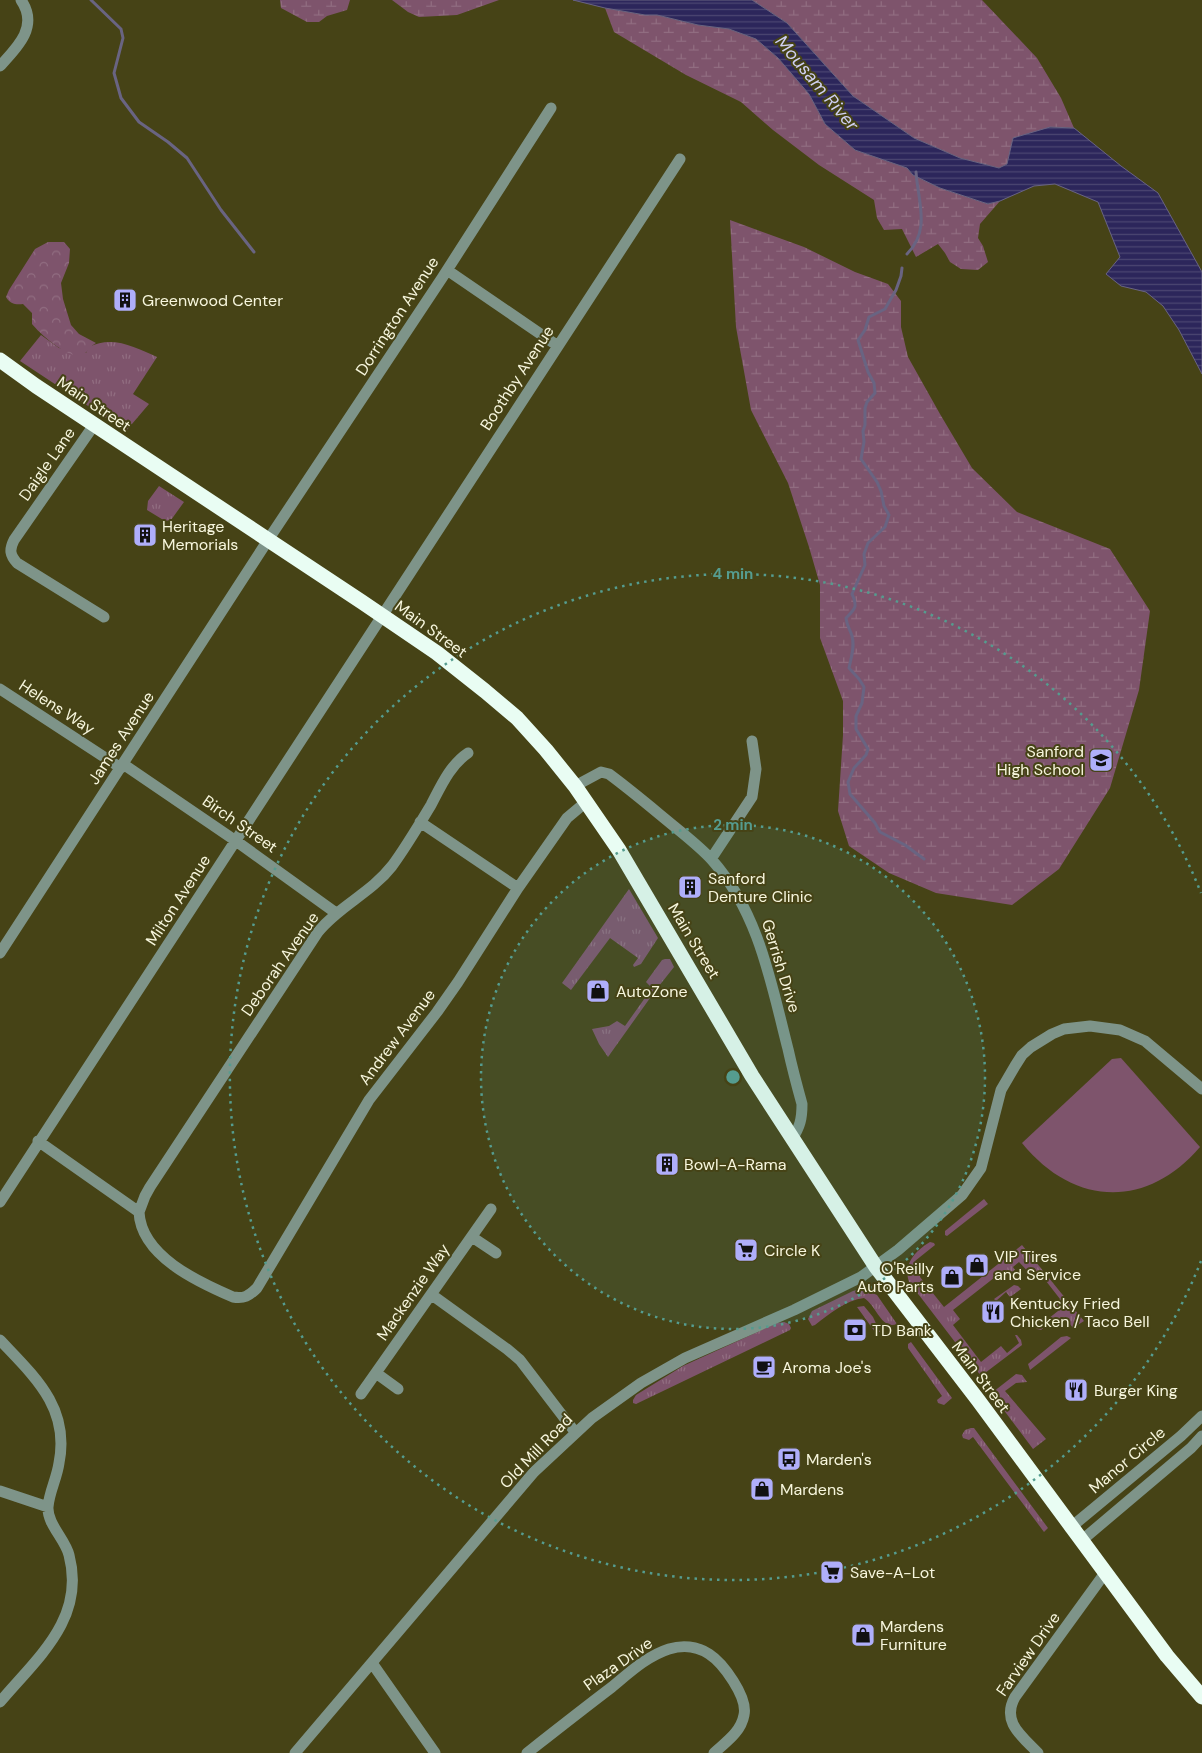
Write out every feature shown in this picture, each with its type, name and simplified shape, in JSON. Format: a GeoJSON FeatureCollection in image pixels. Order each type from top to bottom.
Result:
{"type":"FeatureCollection","features":[{"type":"Feature","properties":{"kind":"highway","name":"Main Street"},"geometry":{"type":"LineString","coordinates":[[0,360],[94,425],[382,615],[492,696],[542,744],[575,786],[619,850],[747,1066],[792,1139],[876,1267],[1167,1656],[1202,1696]]}},
{"type":"Feature","properties":{"kind":"street"},"geometry":{"type":"LineString","coordinates":[[0,66],[21,42],[28,24],[29,13],[21,0]]}},
{"type":"Feature","properties":{"kind":"street","name":"Dorrington Avenue"},"geometry":{"type":"LineString","coordinates":[[268,540],[447,270],[551,108]]}},
{"type":"Feature","properties":{"kind":"street","name":"Boothby Avenue"},"geometry":{"type":"LineString","coordinates":[[382,615],[680,159]]}},
{"type":"Feature","properties":{"kind":"street"},"geometry":{"type":"LineString","coordinates":[[447,270],[558,346]]}},
{"type":"Feature","properties":{"kind":"street","name":"Daigle Lane"},"geometry":{"type":"LineString","coordinates":[[94,425],[14,540],[10,549],[18,563],[104,617]]}},
{"type":"Feature","properties":{"kind":"street","name":"James Avenue"},"geometry":{"type":"LineString","coordinates":[[0,953],[268,540]]}},
{"type":"Feature","properties":{"kind":"street","name":"Milton Avenue"},"geometry":{"type":"LineString","coordinates":[[0,1202],[382,615]]}},
{"type":"Feature","properties":{"kind":"street","name":"Helens Way"},"geometry":{"type":"LineString","coordinates":[[0,689],[122,766]]}},
{"type":"Feature","properties":{"kind":"street"},"geometry":{"type":"LineString","coordinates":[[711,859],[752,797],[756,769],[752,741]]}},
{"type":"Feature","properties":{"kind":"street","name":"Deborah Avenue"},"geometry":{"type":"LineString","coordinates":[[140,1212],[145,1196],[176,1147],[318,932],[336,914],[361,896],[386,874],[420,822],[454,764],[468,753]]}},
{"type":"Feature","properties":{"kind":"street","name":"Birch Street"},"geometry":{"type":"LineString","coordinates":[[122,766],[236,841],[336,914]]}},
{"type":"Feature","properties":{"kind":"street","name":"Gerrish Drive"},"geometry":{"type":"LineString","coordinates":[[575,786],[601,772],[609,774],[652,807],[711,859],[731,886],[749,918],[763,952],[802,1104],[800,1129],[792,1139]]}},
{"type":"Feature","properties":{"kind":"street","name":"Andrew Avenue"},"geometry":{"type":"LineString","coordinates":[[140,1212],[141,1224],[147,1238],[172,1265],[233,1297],[244,1298],[249,1296],[256,1288],[369,1100],[437,1012],[518,888],[567,818],[586,802]]}},
{"type":"Feature","properties":{"kind":"street"},"geometry":{"type":"LineString","coordinates":[[420,822],[518,888]]}},
{"type":"Feature","properties":{"kind":"street","name":"Old Mill Road"},"geometry":{"type":"LineString","coordinates":[[297,1752],[529,1478],[575,1432],[612,1403],[670,1366],[861,1278],[947,1210],[962,1195],[981,1168],[997,1103],[1008,1077],[1022,1055],[1042,1040],[1064,1029],[1090,1026],[1120,1030],[1145,1041],[1202,1089]]}},
{"type":"Feature","properties":{"kind":"street"},"geometry":{"type":"LineString","coordinates":[[38,1141],[140,1212]]}},
{"type":"Feature","properties":{"kind":"street","name":"Mackenzie Way"},"geometry":{"type":"LineString","coordinates":[[361,1394],[491,1209]]}},
{"type":"Feature","properties":{"kind":"street"},"geometry":{"type":"LineString","coordinates":[[472,1237],[496,1253]]}},
{"type":"Feature","properties":{"kind":"street"},"geometry":{"type":"LineString","coordinates":[[432,1295],[520,1360],[575,1432]]}},
{"type":"Feature","properties":{"kind":"street"},"geometry":{"type":"LineString","coordinates":[[0,1340],[40,1384],[52,1403],[59,1422],[62,1434],[59,1464],[48,1507],[49,1516],[68,1552],[72,1564],[73,1577],[70,1602],[58,1634],[0,1702]]}},
{"type":"Feature","properties":{"kind":"street"},"geometry":{"type":"LineString","coordinates":[[376,1373],[398,1389]]}},
{"type":"Feature","properties":{"kind":"street","name":"Manor Circle"},"geometry":{"type":"LineString","coordinates":[[1070,1528],[1182,1436],[1202,1416]]}},
{"type":"Feature","properties":{"kind":"street","name":"Manor Circle"},"geometry":{"type":"LineString","coordinates":[[1081,1541],[1191,1448],[1202,1436]]}},
{"type":"Feature","properties":{"kind":"street"},"geometry":{"type":"LineString","coordinates":[[0,1491],[48,1507]]}},
{"type":"Feature","properties":{"kind":"street","name":"Farview Drive"},"geometry":{"type":"LineString","coordinates":[[1038,1753],[1013,1726],[1010,1708],[1015,1697],[1105,1573]]}},
{"type":"Feature","properties":{"kind":"street","name":"Plaza Drive"},"geometry":{"type":"LineString","coordinates":[[527,1753],[642,1663],[664,1651],[685,1646],[701,1650],[717,1660],[736,1687],[743,1702],[745,1712],[740,1726],[714,1753]]}},
{"type":"Feature","properties":{"kind":"street"},"geometry":{"type":"LineString","coordinates":[[372,1663],[435,1753]]}},
{"type":"Feature","properties":{"kind":"green space"},"geometry":{"type":"Polygon","coordinates":[[[280,0],[350,0],[347,10],[327,16],[319,22],[307,22],[281,8],[280,0]]]}},
{"type":"Feature","properties":{"kind":"green space"},"geometry":{"type":"Polygon","coordinates":[[[392,0],[499,0],[457,15],[419,17],[408,12],[392,0]]]}},
{"type":"Feature","properties":{"kind":"green space"},"geometry":{"type":"Polygon","coordinates":[[[752,0],[982,0],[1037,58],[1061,98],[1074,128],[1050,127],[1007,164],[999,168],[960,158],[914,138],[853,96],[787,23],[752,0]]]}},
{"type":"Feature","properties":{"kind":"green space"},"geometry":{"type":"Polygon","coordinates":[[[605,8],[645,15],[657,15],[698,25],[729,29],[756,39],[778,58],[809,94],[825,124],[855,150],[907,168],[913,175],[940,188],[988,204],[1000,201],[980,224],[978,238],[983,246],[988,262],[978,270],[961,269],[950,262],[938,244],[916,257],[902,229],[884,230],[877,218],[874,200],[819,165],[773,130],[741,102],[686,75],[614,32],[605,8]]]}},
{"type":"Feature","properties":{"kind":"green space"},"geometry":{"type":"Polygon","coordinates":[[[730,220],[804,247],[855,272],[888,284],[901,301],[901,327],[908,357],[972,468],[1017,512],[1110,549],[1150,611],[1139,690],[1110,788],[1059,869],[1012,905],[936,893],[889,873],[849,846],[838,811],[843,735],[843,701],[820,638],[820,585],[809,547],[788,483],[751,410],[736,327],[730,220]]]}},
{"type":"Feature","properties":{"kind":"green space"},"geometry":{"type":"Polygon","coordinates":[[[48,242],[64,242],[70,249],[69,263],[61,283],[63,299],[71,325],[79,334],[96,343],[84,354],[72,354],[56,346],[32,324],[32,313],[23,304],[13,304],[6,297],[35,249],[48,242]]]}},
{"type":"Feature","properties":{"kind":"green space"},"geometry":{"type":"Polygon","coordinates":[[[41,335],[59,348],[86,353],[89,347],[106,342],[115,342],[132,346],[157,357],[133,394],[149,404],[126,431],[20,361],[41,335]]]}},
{"type":"Feature","properties":{"kind":"green space"},"geometry":{"type":"Polygon","coordinates":[[[159,486],[184,502],[171,520],[165,521],[147,510],[148,501],[159,486]]]}},
{"type":"Feature","properties":{"kind":"green space"},"geometry":{"type":"Polygon","coordinates":[[[629,889],[658,938],[641,964],[634,967],[633,965],[638,958],[610,938],[571,990],[562,983],[629,889]]]}},
{"type":"Feature","properties":{"kind":"green space"},"geometry":{"type":"Polygon","coordinates":[[[670,959],[674,967],[608,1057],[592,1029],[609,1026],[617,1021],[625,1026],[652,988],[646,982],[662,960],[670,959]]]}},
{"type":"Feature","properties":{"kind":"green space"},"geometry":{"type":"Polygon","coordinates":[[[1121,1058],[1200,1147],[1179,1168],[1157,1182],[1133,1190],[1110,1192],[1086,1189],[1064,1179],[1042,1164],[1022,1143],[1112,1059],[1121,1058]]]}},
{"type":"Feature","properties":{"kind":"green space"},"geometry":{"type":"Polygon","coordinates":[[[984,1199],[988,1204],[947,1236],[945,1235],[945,1231],[984,1199]]]}},
{"type":"Feature","properties":{"kind":"green space"},"geometry":{"type":"Polygon","coordinates":[[[930,1242],[935,1245],[915,1261],[921,1270],[920,1277],[944,1307],[1022,1245],[1084,1321],[1073,1328],[1066,1319],[1051,1321],[1041,1330],[1037,1329],[1031,1322],[1032,1320],[1039,1326],[1058,1311],[1053,1304],[1060,1299],[1039,1272],[1033,1277],[1019,1262],[1013,1267],[1015,1270],[1007,1275],[999,1274],[953,1310],[960,1319],[953,1325],[981,1362],[1001,1346],[1007,1353],[1019,1343],[1015,1335],[1021,1340],[1022,1345],[981,1376],[909,1282],[909,1264],[915,1254],[930,1242]]]}},
{"type":"Feature","properties":{"kind":"green space"},"geometry":{"type":"Polygon","coordinates":[[[1014,1285],[1021,1289],[1010,1297],[1006,1292],[996,1301],[994,1299],[1014,1285]]]}},
{"type":"Feature","properties":{"kind":"green space"},"geometry":{"type":"Polygon","coordinates":[[[866,1287],[868,1291],[877,1295],[897,1324],[887,1324],[883,1321],[864,1298],[844,1305],[812,1326],[808,1319],[812,1311],[853,1291],[866,1287]]]}},
{"type":"Feature","properties":{"kind":"green space"},"geometry":{"type":"Polygon","coordinates":[[[864,1306],[873,1317],[880,1332],[875,1332],[857,1307],[864,1306]]]}},
{"type":"Feature","properties":{"kind":"green space"},"geometry":{"type":"Polygon","coordinates":[[[784,1322],[789,1324],[790,1330],[636,1404],[633,1403],[636,1395],[683,1366],[777,1323],[784,1322]]]}},
{"type":"Feature","properties":{"kind":"green space"},"geometry":{"type":"Polygon","coordinates":[[[1067,1336],[1071,1338],[1030,1370],[1028,1364],[1061,1337],[1067,1336]]]}},
{"type":"Feature","properties":{"kind":"green space"},"geometry":{"type":"Polygon","coordinates":[[[911,1342],[952,1398],[944,1405],[938,1403],[937,1400],[942,1396],[908,1348],[908,1344],[911,1342]]]}},
{"type":"Feature","properties":{"kind":"green space"},"geometry":{"type":"Polygon","coordinates":[[[1016,1374],[1022,1375],[1027,1382],[1016,1383],[1005,1391],[1046,1439],[1033,1449],[1000,1405],[993,1392],[1016,1374]]]}},
{"type":"Feature","properties":{"kind":"green space"},"geometry":{"type":"Polygon","coordinates":[[[974,1428],[1048,1528],[1044,1532],[973,1437],[969,1440],[963,1438],[962,1435],[965,1430],[974,1428]]]}},
{"type":"Feature","properties":{"kind":"water","name":"Mousam River"},"geometry":{"type":"Polygon","coordinates":[[[573,0],[752,0],[787,23],[853,96],[914,138],[960,158],[999,168],[1007,164],[1013,138],[1050,127],[1074,128],[1158,193],[1202,272],[1202,374],[1179,330],[1163,306],[1146,292],[1121,286],[1106,274],[1120,257],[1098,202],[1055,184],[1034,186],[1000,201],[988,204],[940,188],[913,175],[907,168],[855,150],[825,124],[809,94],[778,58],[756,39],[729,29],[698,25],[657,15],[645,15],[605,8],[573,0]]]}},
{"type":"Feature","properties":{"kind":"waterway"},"geometry":{"type":"LineString","coordinates":[[91,0],[121,29],[123,38],[114,73],[121,98],[139,122],[187,158],[221,210],[254,252]]}},
{"type":"Feature","properties":{"kind":"waterway"},"geometry":{"type":"LineString","coordinates":[[907,254],[919,235],[921,225],[916,172]]}},
{"type":"Feature","properties":{"kind":"waterway"},"geometry":{"type":"LineString","coordinates":[[902,268],[896,290],[885,309],[869,317],[865,330],[858,340],[868,372],[874,383],[875,393],[867,402],[865,408],[864,442],[861,459],[877,482],[884,506],[889,515],[885,527],[868,543],[864,554],[865,565],[852,594],[855,608],[846,618],[853,644],[849,668],[864,687],[862,703],[856,716],[856,729],[868,749],[866,755],[854,768],[848,782],[850,794],[875,823],[880,832],[905,845],[924,859]]}},
{"type":"Feature","properties":{"kind":"place","name":"Greenwood Center"},"geometry":{"type":"Point","coordinates":[125,300]}},
{"type":"Feature","properties":{"kind":"place","name":"Heritage Memorials"},"geometry":{"type":"Point","coordinates":[145,535]}},
{"type":"Feature","properties":{"kind":"place","name":"Sanford High School"},"geometry":{"type":"Point","coordinates":[1101,760]}},
{"type":"Feature","properties":{"kind":"place","name":"Sanford Denture Clinic"},"geometry":{"type":"Point","coordinates":[690,887]}},
{"type":"Feature","properties":{"kind":"place","name":"AutoZone"},"geometry":{"type":"Point","coordinates":[598,991]}},
{"type":"Feature","properties":{"kind":"place","name":"Bowl-A-Rama"},"geometry":{"type":"Point","coordinates":[667,1164]}},
{"type":"Feature","properties":{"kind":"place","name":"Circle K"},"geometry":{"type":"Point","coordinates":[746,1250]}},
{"type":"Feature","properties":{"kind":"place","name":"VIP Tires and Service"},"geometry":{"type":"Point","coordinates":[977,1265]}},
{"type":"Feature","properties":{"kind":"place","name":"O'Reilly Auto Parts"},"geometry":{"type":"Point","coordinates":[952,1277]}},
{"type":"Feature","properties":{"kind":"place","name":"Kentucky Fried Chicken / Taco Bell"},"geometry":{"type":"Point","coordinates":[993,1312]}},
{"type":"Feature","properties":{"kind":"place","name":"TD Bank"},"geometry":{"type":"Point","coordinates":[855,1330]}},
{"type":"Feature","properties":{"kind":"place","name":"Aroma Joe's"},"geometry":{"type":"Point","coordinates":[764,1367]}},
{"type":"Feature","properties":{"kind":"place","name":"Burger King"},"geometry":{"type":"Point","coordinates":[1076,1390]}},
{"type":"Feature","properties":{"kind":"place","name":"Marden's"},"geometry":{"type":"Point","coordinates":[789,1459]}},
{"type":"Feature","properties":{"kind":"place","name":"Mardens"},"geometry":{"type":"Point","coordinates":[762,1489]}},
{"type":"Feature","properties":{"kind":"place","name":"Save-A-Lot"},"geometry":{"type":"Point","coordinates":[832,1572]}},
{"type":"Feature","properties":{"kind":"place","name":"Mardens Furniture"},"geometry":{"type":"Point","coordinates":[863,1635]}}]}
